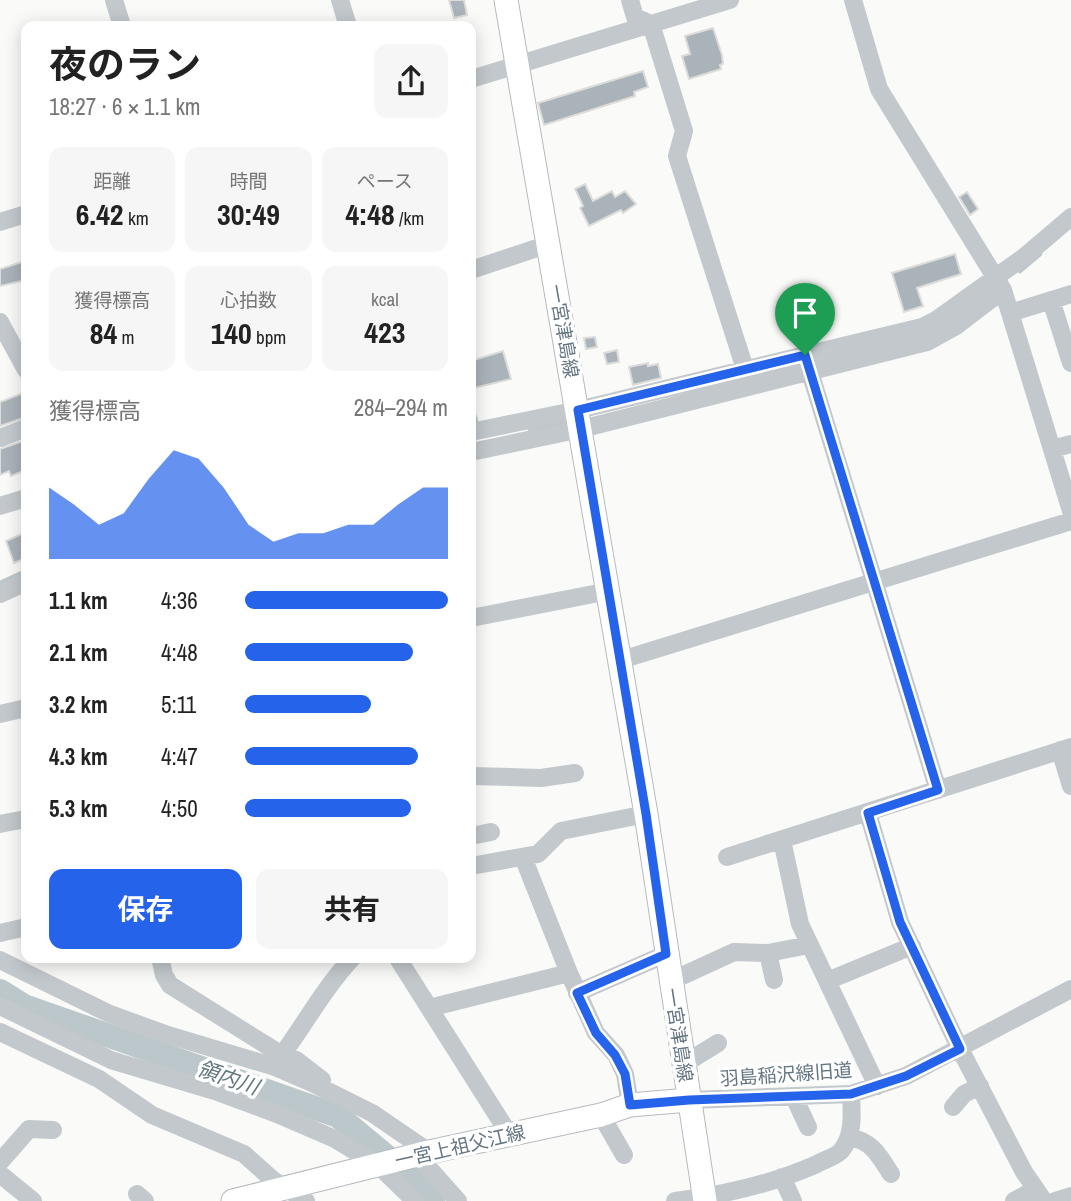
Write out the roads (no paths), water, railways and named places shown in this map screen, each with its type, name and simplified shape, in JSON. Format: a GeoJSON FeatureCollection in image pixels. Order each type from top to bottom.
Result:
{"type":"FeatureCollection","features":[{"type":"Feature","properties":{"kind":"main road","name":"一宮津島線"},"geometry":{"type":"LineString","coordinates":[[506,0],[621,660],[705,1199]]}},
{"type":"Feature","properties":{"kind":"main road","name":"一宮上祖父江線"},"geometry":{"type":"LineString","coordinates":[[233,1201],[509,1134],[601,1115],[630,1105],[689,1100]]}},
{"type":"Feature","properties":{"kind":"street"},"geometry":{"type":"LineString","coordinates":[[114,0],[120,21]]}},
{"type":"Feature","properties":{"kind":"street"},"geometry":{"type":"LineString","coordinates":[[340,0],[346,21]]}},
{"type":"Feature","properties":{"kind":"street"},"geometry":{"type":"LineString","coordinates":[[630,0],[635,17],[651,24],[684,131],[677,156],[746,369]]}},
{"type":"Feature","properties":{"kind":"street"},"geometry":{"type":"LineString","coordinates":[[476,78],[730,0]]}},
{"type":"Feature","properties":{"kind":"street"},"geometry":{"type":"LineString","coordinates":[[853,0],[879,89],[999,284],[1071,511]]}},
{"type":"Feature","properties":{"kind":"street"},"geometry":{"type":"LineString","coordinates":[[0,222],[21,216]]}},
{"type":"Feature","properties":{"kind":"street"},"geometry":{"type":"LineString","coordinates":[[476,430],[642,412],[808,364],[927,342],[956,326],[1024,257],[1071,216]]}},
{"type":"Feature","properties":{"kind":"street"},"geometry":{"type":"LineString","coordinates":[[476,268],[549,244]]}},
{"type":"Feature","properties":{"kind":"street"},"geometry":{"type":"LineString","coordinates":[[1010,313],[1071,294]]}},
{"type":"Feature","properties":{"kind":"street"},"geometry":{"type":"LineString","coordinates":[[1051,300],[1071,363]]}},
{"type":"Feature","properties":{"kind":"street"},"geometry":{"type":"LineString","coordinates":[[0,322],[21,361]]}},
{"type":"Feature","properties":{"kind":"street"},"geometry":{"type":"LineString","coordinates":[[476,451],[746,369],[808,364]]}},
{"type":"Feature","properties":{"kind":"street"},"geometry":{"type":"LineString","coordinates":[[808,364],[938,790]]}},
{"type":"Feature","properties":{"kind":"street"},"geometry":{"type":"LineString","coordinates":[[0,438],[21,430]]}},
{"type":"Feature","properties":{"kind":"street"},"geometry":{"type":"LineString","coordinates":[[1052,449],[1071,444]]}},
{"type":"Feature","properties":{"kind":"street"},"geometry":{"type":"LineString","coordinates":[[0,506],[21,500]]}},
{"type":"Feature","properties":{"kind":"street"},"geometry":{"type":"LineString","coordinates":[[621,660],[1071,521]]}},
{"type":"Feature","properties":{"kind":"street"},"geometry":{"type":"LineString","coordinates":[[0,594],[21,584]]}},
{"type":"Feature","properties":{"kind":"street"},"geometry":{"type":"LineString","coordinates":[[476,617],[609,591]]}},
{"type":"Feature","properties":{"kind":"street"},"geometry":{"type":"LineString","coordinates":[[0,714],[21,709]]}},
{"type":"Feature","properties":{"kind":"street"},"geometry":{"type":"LineString","coordinates":[[727,857],[1065,748],[1071,786]]}},
{"type":"Feature","properties":{"kind":"street"},"geometry":{"type":"LineString","coordinates":[[476,776],[541,778],[575,773]]}},
{"type":"Feature","properties":{"kind":"street"},"geometry":{"type":"LineString","coordinates":[[868,813],[900,922],[960,1049],[1039,1195],[1014,1201]]}},
{"type":"Feature","properties":{"kind":"street"},"geometry":{"type":"LineString","coordinates":[[476,865],[538,854],[561,831],[646,814]]}},
{"type":"Feature","properties":{"kind":"street"},"geometry":{"type":"LineString","coordinates":[[0,824],[21,820]]}},
{"type":"Feature","properties":{"kind":"street"},"geometry":{"type":"LineString","coordinates":[[476,835],[491,832]]}},
{"type":"Feature","properties":{"kind":"street"},"geometry":{"type":"LineString","coordinates":[[782,840],[800,924],[877,1086]]}},
{"type":"Feature","properties":{"kind":"street"},"geometry":{"type":"LineString","coordinates":[[523,857],[577,993],[596,1033],[615,1055],[625,1074],[630,1105]]}},
{"type":"Feature","properties":{"kind":"street"},"geometry":{"type":"LineString","coordinates":[[0,933],[21,928]]}},
{"type":"Feature","properties":{"kind":"street"},"geometry":{"type":"LineString","coordinates":[[671,981],[734,952],[768,953],[809,945]]}},
{"type":"Feature","properties":{"kind":"street"},"geometry":{"type":"LineString","coordinates":[[827,981],[912,946]]}},
{"type":"Feature","properties":{"kind":"street"},"geometry":{"type":"LineString","coordinates":[[768,953],[774,980]]}},
{"type":"Feature","properties":{"kind":"street"},"geometry":{"type":"LineString","coordinates":[[577,993],[666,954]]}},
{"type":"Feature","properties":{"kind":"street"},"geometry":{"type":"LineString","coordinates":[[0,960],[110,1014],[165,1034],[275,1067],[355,1104],[372,1113],[420,1155],[458,1201]]}},
{"type":"Feature","properties":{"kind":"street"},"geometry":{"type":"LineString","coordinates":[[161,963],[170,985],[282,1055],[296,1060],[355,1104]]}},
{"type":"Feature","properties":{"kind":"street"},"geometry":{"type":"LineString","coordinates":[[332,963],[338,973]]}},
{"type":"Feature","properties":{"kind":"street"},"geometry":{"type":"LineString","coordinates":[[282,1055],[347,963]]}},
{"type":"Feature","properties":{"kind":"street"},"geometry":{"type":"LineString","coordinates":[[401,963],[509,1134]]}},
{"type":"Feature","properties":{"kind":"street"},"geometry":{"type":"LineString","coordinates":[[429,1008],[569,973]]}},
{"type":"Feature","properties":{"kind":"street","name":"羽島稲沢線旧道"},"geometry":{"type":"LineString","coordinates":[[689,1100],[851,1094],[906,1076],[1071,989]]}},
{"type":"Feature","properties":{"kind":"street"},"geometry":{"type":"LineString","coordinates":[[0,1006],[111,1060],[215,1091],[334,1139],[381,1165],[415,1201]]}},
{"type":"Feature","properties":{"kind":"street"},"geometry":{"type":"LineString","coordinates":[[0,1032],[99,1079],[152,1115],[244,1154],[273,1180],[306,1201]]}},
{"type":"Feature","properties":{"kind":"street"},"geometry":{"type":"LineString","coordinates":[[684,1063],[718,1043]]}},
{"type":"Feature","properties":{"kind":"street"},"geometry":{"type":"LineString","coordinates":[[953,1107],[964,1094],[980,1087]]}},
{"type":"Feature","properties":{"kind":"street"},"geometry":{"type":"LineString","coordinates":[[675,1201],[705,1199],[736,1192],[782,1177],[839,1153],[849,1137],[851,1094]]}},
{"type":"Feature","properties":{"kind":"street"},"geometry":{"type":"LineString","coordinates":[[794,1097],[797,1108],[810,1119]]}},
{"type":"Feature","properties":{"kind":"street"},"geometry":{"type":"LineString","coordinates":[[601,1115],[624,1155]]}},
{"type":"Feature","properties":{"kind":"street"},"geometry":{"type":"LineString","coordinates":[[0,1162],[29,1129],[53,1130]]}},
{"type":"Feature","properties":{"kind":"street"},"geometry":{"type":"LineString","coordinates":[[849,1137],[863,1139],[876,1148],[891,1174]]}},
{"type":"Feature","properties":{"kind":"street"},"geometry":{"type":"LineString","coordinates":[[0,1174],[33,1201]]}},
{"type":"Feature","properties":{"kind":"street"},"geometry":{"type":"LineString","coordinates":[[782,1177],[793,1201]]}},
{"type":"Feature","properties":{"kind":"street"},"geometry":{"type":"LineString","coordinates":[[1055,1201],[1071,1196]]}},
{"type":"Feature","properties":{"kind":"waterway"},"geometry":{"type":"LineString","coordinates":[[1020,271],[1040,254]]}},
{"type":"Feature","properties":{"kind":"waterway"},"geometry":{"type":"LineString","coordinates":[[530,431],[567,422]]}},
{"type":"Feature","properties":{"kind":"waterway"},"geometry":{"type":"LineString","coordinates":[[0,583],[21,573]]}},
{"type":"Feature","properties":{"kind":"waterway","name":"領内川"},"geometry":{"type":"LineString","coordinates":[[0,991],[24,1006],[338,1116],[411,1177],[433,1201]]}}]}
